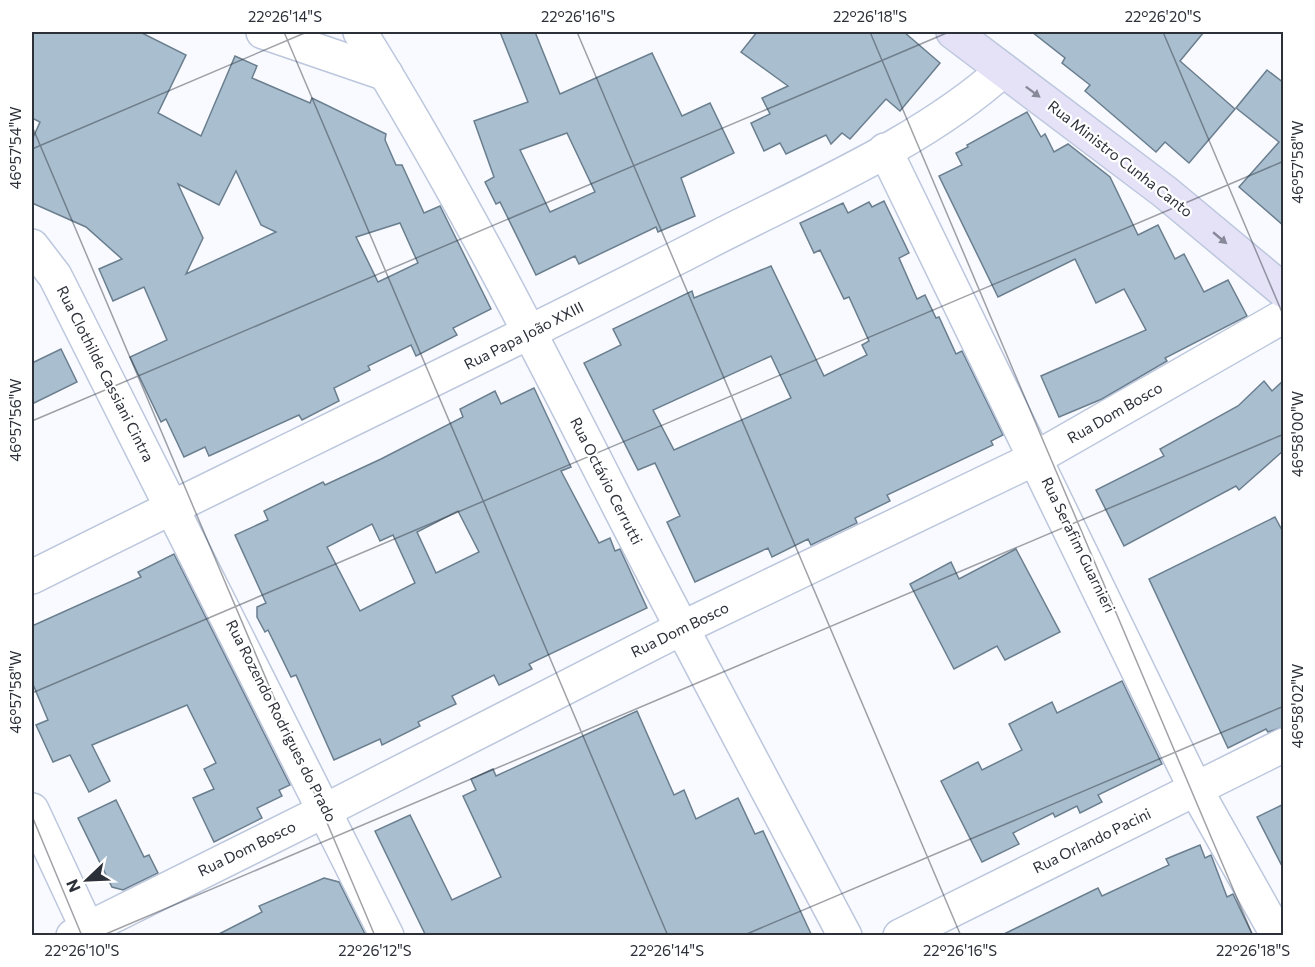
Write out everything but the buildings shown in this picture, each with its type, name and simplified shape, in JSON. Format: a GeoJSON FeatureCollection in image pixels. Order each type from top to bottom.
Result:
{"type":"FeatureCollection","features":[{"type":"Feature","properties":{"kind":"street"},"geometry":{"type":"LineString","coordinates":[[263,32],[386,74]]}},
{"type":"Feature","properties":{"kind":"street","name":"Rua Octávio Cerrutti"},"geometry":{"type":"LineString","coordinates":[[360,32],[386,74],[530,334],[845,936]]}},
{"type":"Feature","properties":{"kind":"street","name":"Rua Ministro Cunha Canto"},"geometry":{"type":"LineString","coordinates":[[953,32],[1165,192],[1284,291]]}},
{"type":"Feature","properties":{"kind":"street","name":"Rua Papa João XXIII"},"geometry":{"type":"LineString","coordinates":[[32,577],[530,334],[885,150],[960,105],[1003,70]]}},
{"type":"Feature","properties":{"kind":"street","name":"Rua Serafim Guarnieri"},"geometry":{"type":"LineString","coordinates":[[885,150],[1196,790],[1278,936]]}},
{"type":"Feature","properties":{"kind":"street","name":"Rua Clothilde Cassiani Cintra"},"geometry":{"type":"LineString","coordinates":[[32,246],[55,276],[173,507]]}},
{"type":"Feature","properties":{"kind":"street","name":"Rua Dom Bosco"},"geometry":{"type":"LineString","coordinates":[[80,932],[326,810],[682,628],[1036,458],[1284,316]]}},
{"type":"Feature","properties":{"kind":"street","name":"Rua Rozendo Rodrigues do Prado"},"geometry":{"type":"LineString","coordinates":[[173,507],[387,936]]}},
{"type":"Feature","properties":{"kind":"street","name":"Rua Orlando Pacini"},"geometry":{"type":"LineString","coordinates":[[900,936],[1284,745]]}},
{"type":"Feature","properties":{"kind":"street"},"geometry":{"type":"LineString","coordinates":[[32,810],[80,932]]}}]}
